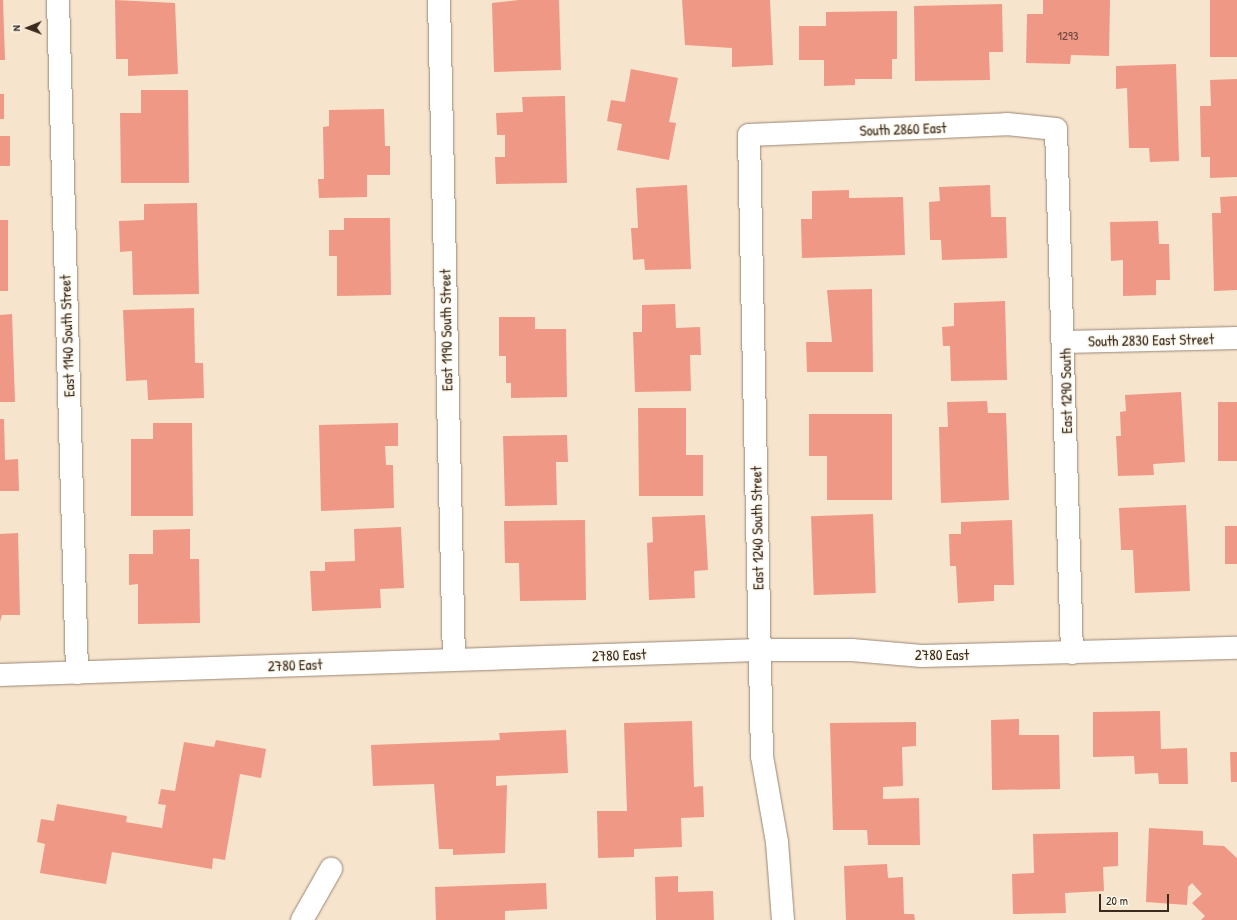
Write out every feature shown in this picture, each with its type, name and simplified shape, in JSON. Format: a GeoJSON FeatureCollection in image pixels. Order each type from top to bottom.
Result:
{"type":"FeatureCollection","features":[{"type":"Feature","properties":{"kind":"street","name":"East 1140 South Street"},"geometry":{"type":"LineString","coordinates":[[58,0],[77,673]]}},
{"type":"Feature","properties":{"kind":"street","name":"East 1190 South Street"},"geometry":{"type":"LineString","coordinates":[[439,0],[454,660]]}},
{"type":"Feature","properties":{"kind":"street","name":"South 2860 East"},"geometry":{"type":"LineString","coordinates":[[749,135],[1007,124],[1056,129]]}},
{"type":"Feature","properties":{"kind":"street","name":"East 1290 South"},"geometry":{"type":"LineString","coordinates":[[1056,129],[1065,342],[1072,653]]}},
{"type":"Feature","properties":{"kind":"street","name":"East 1240 South Street"},"geometry":{"type":"LineString","coordinates":[[749,135],[762,756],[778,848],[783,920]]}},
{"type":"Feature","properties":{"kind":"street","name":"South 2830 East Street"},"geometry":{"type":"LineString","coordinates":[[1065,342],[1237,338]]}},
{"type":"Feature","properties":{"kind":"street","name":"2780 East"},"geometry":{"type":"LineString","coordinates":[[0,676],[759,650],[852,650],[922,656],[1237,648]]}},
{"type":"Feature","properties":{"kind":"street"},"geometry":{"type":"LineString","coordinates":[[302,920],[331,868]]}},
{"type":"Feature","properties":{"kind":"building"},"geometry":{"type":"Polygon","coordinates":[[[0,0],[3,0],[5,60],[0,60],[0,0]]]}},
{"type":"Feature","properties":{"kind":"building"},"geometry":{"type":"Polygon","coordinates":[[[115,0],[175,3],[178,74],[128,76],[128,59],[116,59],[115,0]]]}},
{"type":"Feature","properties":{"kind":"building"},"geometry":{"type":"Polygon","coordinates":[[[519,0],[559,0],[561,70],[494,72],[492,3],[519,0]]]}},
{"type":"Feature","properties":{"kind":"building"},"geometry":{"type":"Polygon","coordinates":[[[682,0],[770,0],[773,65],[732,67],[732,48],[685,45],[682,0]]]}},
{"type":"Feature","properties":{"kind":"building"},"geometry":{"type":"Polygon","coordinates":[[[1043,0],[1110,0],[1109,56],[1071,55],[1070,64],[1026,63],[1027,14],[1043,14],[1043,0]]]}},
{"type":"Feature","properties":{"kind":"building"},"geometry":{"type":"Polygon","coordinates":[[[1210,0],[1237,0],[1237,57],[1210,57],[1210,0]]]}},
{"type":"Feature","properties":{"kind":"building"},"geometry":{"type":"Polygon","coordinates":[[[1002,4],[1003,52],[989,52],[990,80],[915,81],[914,6],[1002,4]]]}},
{"type":"Feature","properties":{"kind":"building"},"geometry":{"type":"Polygon","coordinates":[[[897,11],[897,59],[892,59],[892,79],[855,79],[855,85],[824,86],[824,60],[799,60],[799,26],[826,26],[826,12],[897,11]]]}},
{"type":"Feature","properties":{"kind":"building"},"geometry":{"type":"Polygon","coordinates":[[[1176,64],[1179,161],[1150,162],[1149,148],[1129,148],[1127,88],[1116,89],[1116,66],[1176,64]]]}},
{"type":"Feature","properties":{"kind":"building"},"geometry":{"type":"Polygon","coordinates":[[[631,69],[678,78],[669,122],[676,123],[669,160],[617,150],[622,124],[607,121],[611,100],[625,102],[631,69]]]}},
{"type":"Feature","properties":{"kind":"building"},"geometry":{"type":"Polygon","coordinates":[[[1237,79],[1237,177],[1210,178],[1210,157],[1201,157],[1200,106],[1211,106],[1210,80],[1237,79]]]}},
{"type":"Feature","properties":{"kind":"building"},"geometry":{"type":"Polygon","coordinates":[[[141,90],[188,90],[189,183],[121,183],[120,113],[141,113],[141,90]]]}},
{"type":"Feature","properties":{"kind":"building"},"geometry":{"type":"Polygon","coordinates":[[[0,94],[4,94],[4,119],[0,119],[0,94]]]}},
{"type":"Feature","properties":{"kind":"building"},"geometry":{"type":"Polygon","coordinates":[[[565,96],[567,183],[496,184],[495,157],[505,157],[505,135],[497,135],[496,113],[523,112],[522,97],[565,96]]]}},
{"type":"Feature","properties":{"kind":"building"},"geometry":{"type":"Polygon","coordinates":[[[384,109],[385,146],[390,146],[390,175],[367,175],[367,197],[319,198],[318,179],[324,179],[323,127],[329,126],[329,110],[384,109]]]}},
{"type":"Feature","properties":{"kind":"building"},"geometry":{"type":"Polygon","coordinates":[[[0,136],[10,136],[10,166],[0,166],[0,136]]]}},
{"type":"Feature","properties":{"kind":"building"},"geometry":{"type":"Polygon","coordinates":[[[687,185],[691,269],[645,270],[644,259],[633,260],[631,228],[638,228],[636,188],[687,185]]]}},
{"type":"Feature","properties":{"kind":"building"},"geometry":{"type":"Polygon","coordinates":[[[990,185],[991,217],[1006,217],[1007,258],[942,260],[941,240],[930,240],[929,202],[940,201],[939,187],[990,185]]]}},
{"type":"Feature","properties":{"kind":"building"},"geometry":{"type":"Polygon","coordinates":[[[849,190],[849,198],[903,197],[905,255],[802,258],[801,219],[812,219],[812,191],[849,190]]]}},
{"type":"Feature","properties":{"kind":"building"},"geometry":{"type":"Polygon","coordinates":[[[1237,196],[1237,290],[1214,291],[1212,213],[1221,213],[1220,197],[1237,196]]]}},
{"type":"Feature","properties":{"kind":"building"},"geometry":{"type":"Polygon","coordinates":[[[197,203],[199,294],[133,295],[132,251],[120,252],[119,221],[144,220],[144,204],[197,203]]]}},
{"type":"Feature","properties":{"kind":"building"},"geometry":{"type":"Polygon","coordinates":[[[344,218],[390,218],[391,295],[337,296],[337,256],[329,256],[329,230],[344,230],[344,218]]]}},
{"type":"Feature","properties":{"kind":"building"},"geometry":{"type":"Polygon","coordinates":[[[0,220],[8,220],[8,291],[0,291],[0,220]]]}},
{"type":"Feature","properties":{"kind":"building"},"geometry":{"type":"Polygon","coordinates":[[[1158,221],[1159,244],[1169,244],[1170,280],[1156,280],[1156,295],[1123,296],[1123,260],[1111,261],[1110,222],[1158,221]]]}},
{"type":"Feature","properties":{"kind":"building"},"geometry":{"type":"Polygon","coordinates":[[[872,289],[873,372],[807,372],[806,342],[832,342],[827,290],[872,289]]]}},
{"type":"Feature","properties":{"kind":"building"},"geometry":{"type":"Polygon","coordinates":[[[1005,301],[1007,380],[951,381],[950,346],[943,346],[942,327],[954,326],[954,303],[1005,301]]]}},
{"type":"Feature","properties":{"kind":"building"},"geometry":{"type":"Polygon","coordinates":[[[675,304],[676,328],[700,327],[701,355],[690,355],[691,391],[635,392],[633,332],[642,332],[642,305],[675,304]]]}},
{"type":"Feature","properties":{"kind":"building"},"geometry":{"type":"Polygon","coordinates":[[[194,308],[195,363],[203,363],[204,398],[148,400],[147,380],[126,381],[123,310],[194,308]]]}},
{"type":"Feature","properties":{"kind":"building"},"geometry":{"type":"Polygon","coordinates":[[[12,314],[15,402],[0,402],[0,315],[12,314]]]}},
{"type":"Feature","properties":{"kind":"building"},"geometry":{"type":"Polygon","coordinates":[[[499,317],[535,317],[535,329],[566,329],[567,397],[511,398],[511,383],[506,383],[506,356],[499,356],[499,317]]]}},
{"type":"Feature","properties":{"kind":"building"},"geometry":{"type":"Polygon","coordinates":[[[1181,392],[1185,462],[1153,464],[1154,475],[1118,476],[1116,436],[1121,436],[1120,412],[1126,411],[1125,395],[1181,392]]]}},
{"type":"Feature","properties":{"kind":"building"},"geometry":{"type":"Polygon","coordinates":[[[987,401],[988,413],[1006,413],[1009,500],[941,503],[939,427],[948,427],[947,402],[987,401]]]}},
{"type":"Feature","properties":{"kind":"building"},"geometry":{"type":"Polygon","coordinates":[[[1218,402],[1237,402],[1237,461],[1218,461],[1218,402]]]}},
{"type":"Feature","properties":{"kind":"building"},"geometry":{"type":"Polygon","coordinates":[[[638,408],[686,408],[686,455],[703,455],[703,496],[639,496],[638,408]]]}},
{"type":"Feature","properties":{"kind":"building"},"geometry":{"type":"Polygon","coordinates":[[[809,414],[892,414],[892,500],[827,500],[827,456],[809,456],[809,414]]]}},
{"type":"Feature","properties":{"kind":"building"},"geometry":{"type":"Polygon","coordinates":[[[0,419],[4,419],[5,460],[18,459],[19,491],[0,491],[0,419]]]}},
{"type":"Feature","properties":{"kind":"building"},"geometry":{"type":"Polygon","coordinates":[[[153,423],[192,423],[193,516],[131,516],[131,439],[153,439],[153,423]]]}},
{"type":"Feature","properties":{"kind":"building"},"geometry":{"type":"Polygon","coordinates":[[[398,423],[398,446],[385,446],[386,465],[393,465],[394,508],[321,511],[319,425],[398,423]]]}},
{"type":"Feature","properties":{"kind":"building"},"geometry":{"type":"Polygon","coordinates":[[[567,435],[568,462],[556,462],[557,505],[505,506],[503,436],[567,435]]]}},
{"type":"Feature","properties":{"kind":"building"},"geometry":{"type":"Polygon","coordinates":[[[1186,505],[1190,591],[1135,593],[1133,550],[1121,550],[1119,508],[1186,505]]]}},
{"type":"Feature","properties":{"kind":"building"},"geometry":{"type":"Polygon","coordinates":[[[873,514],[876,593],[814,595],[811,516],[873,514]]]}},
{"type":"Feature","properties":{"kind":"building"},"geometry":{"type":"Polygon","coordinates":[[[705,515],[708,570],[694,571],[695,598],[649,600],[647,543],[653,542],[652,517],[705,515]]]}},
{"type":"Feature","properties":{"kind":"building"},"geometry":{"type":"Polygon","coordinates":[[[585,520],[586,600],[520,601],[519,563],[505,563],[504,521],[585,520]]]}},
{"type":"Feature","properties":{"kind":"building"},"geometry":{"type":"Polygon","coordinates":[[[1012,520],[1014,585],[994,585],[994,601],[958,603],[956,566],[950,566],[949,534],[961,534],[961,522],[1012,520]]]}},
{"type":"Feature","properties":{"kind":"building"},"geometry":{"type":"Polygon","coordinates":[[[1225,526],[1237,526],[1237,564],[1225,564],[1225,526]]]}},
{"type":"Feature","properties":{"kind":"building"},"geometry":{"type":"Polygon","coordinates":[[[401,527],[404,588],[380,589],[381,608],[312,611],[310,571],[325,571],[325,562],[355,561],[354,529],[401,527]]]}},
{"type":"Feature","properties":{"kind":"building"},"geometry":{"type":"Polygon","coordinates":[[[190,529],[190,559],[199,559],[200,623],[138,624],[138,584],[129,585],[129,554],[153,554],[153,530],[190,529]]]}},
{"type":"Feature","properties":{"kind":"building"},"geometry":{"type":"Polygon","coordinates":[[[18,533],[20,615],[2,615],[0,622],[0,534],[18,533]]]}},
{"type":"Feature","properties":{"kind":"building"},"geometry":{"type":"Polygon","coordinates":[[[1160,711],[1161,749],[1187,748],[1188,784],[1159,784],[1158,773],[1135,774],[1134,756],[1093,757],[1093,712],[1160,711]]]}},
{"type":"Feature","properties":{"kind":"building"},"geometry":{"type":"Polygon","coordinates":[[[1019,719],[1019,735],[1059,735],[1060,789],[992,790],[991,720],[1019,719]]]}},
{"type":"Feature","properties":{"kind":"building"},"geometry":{"type":"Polygon","coordinates":[[[692,721],[694,787],[703,786],[704,817],[681,818],[682,847],[634,849],[634,857],[598,858],[597,811],[627,811],[624,723],[692,721]]]}},
{"type":"Feature","properties":{"kind":"building"},"geometry":{"type":"Polygon","coordinates":[[[916,722],[916,746],[902,747],[903,786],[883,787],[883,799],[919,798],[920,845],[868,845],[867,830],[833,830],[830,723],[916,722]]]}},
{"type":"Feature","properties":{"kind":"building"},"geometry":{"type":"Polygon","coordinates":[[[566,730],[568,773],[496,776],[496,786],[507,785],[505,853],[453,855],[453,849],[439,849],[434,784],[373,786],[371,745],[500,740],[499,733],[566,730]]]}},
{"type":"Feature","properties":{"kind":"building"},"geometry":{"type":"Polygon","coordinates":[[[216,740],[266,749],[261,778],[240,774],[225,860],[213,858],[212,869],[112,852],[106,884],[40,873],[45,844],[37,842],[41,819],[54,821],[57,804],[127,816],[126,822],[162,828],[166,805],[158,804],[161,789],[175,791],[184,742],[214,747],[216,740]]]}},
{"type":"Feature","properties":{"kind":"building"},"geometry":{"type":"Polygon","coordinates":[[[1230,752],[1237,752],[1237,782],[1231,782],[1230,752]]]}},
{"type":"Feature","properties":{"kind":"building"},"geometry":{"type":"Polygon","coordinates":[[[1149,828],[1203,831],[1203,845],[1224,846],[1237,858],[1237,920],[1201,920],[1205,916],[1192,903],[1202,894],[1192,883],[1188,887],[1187,905],[1146,902],[1149,828]]]}},
{"type":"Feature","properties":{"kind":"building"},"geometry":{"type":"Polygon","coordinates":[[[1118,832],[1118,866],[1103,867],[1104,891],[1065,893],[1066,913],[1013,914],[1012,874],[1034,873],[1033,834],[1118,832]]]}},
{"type":"Feature","properties":{"kind":"building"},"geometry":{"type":"Polygon","coordinates":[[[887,864],[888,878],[903,877],[904,914],[914,914],[915,920],[846,920],[844,866],[887,864]]]}},
{"type":"Feature","properties":{"kind":"building"},"geometry":{"type":"Polygon","coordinates":[[[678,876],[678,892],[713,891],[714,920],[656,920],[655,877],[678,876]]]}},
{"type":"Feature","properties":{"kind":"building"},"geometry":{"type":"Polygon","coordinates":[[[546,883],[547,909],[505,911],[505,920],[436,920],[435,887],[546,883]]]}}]}
